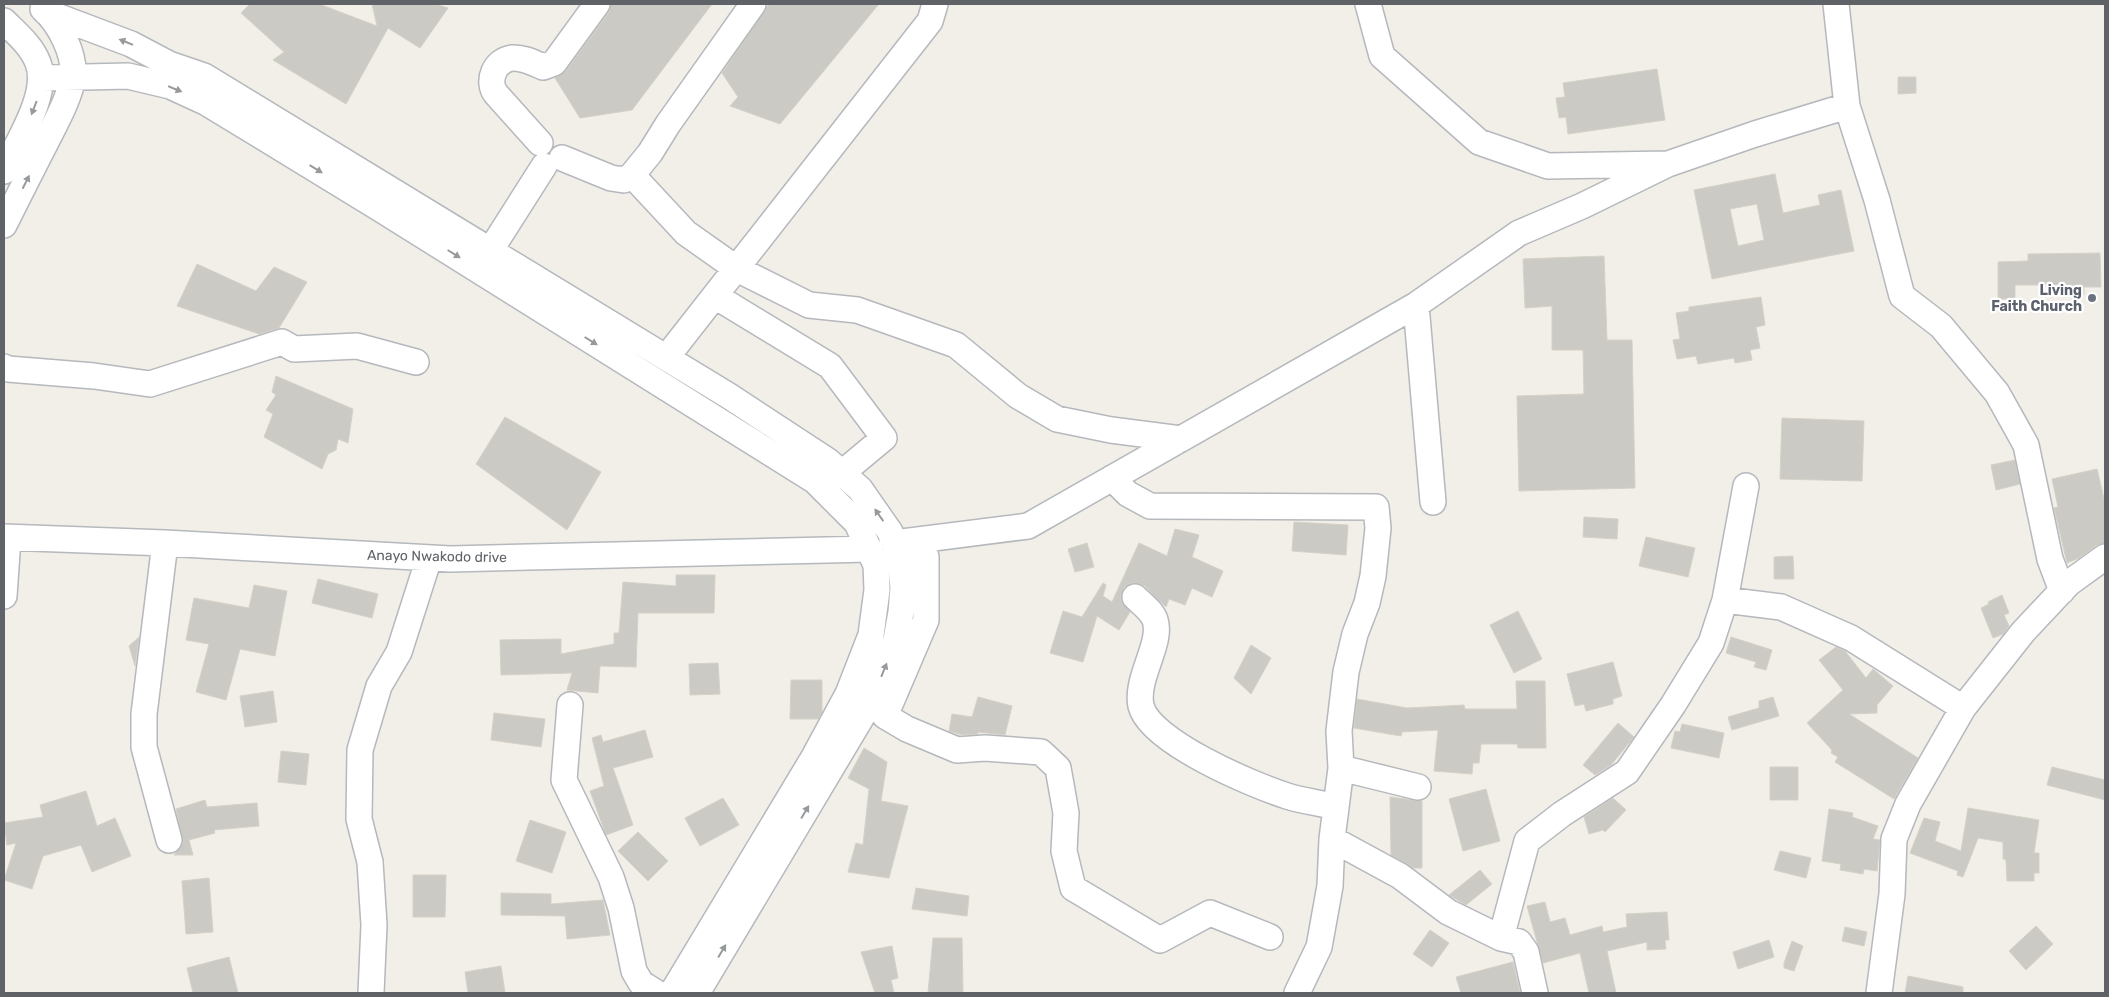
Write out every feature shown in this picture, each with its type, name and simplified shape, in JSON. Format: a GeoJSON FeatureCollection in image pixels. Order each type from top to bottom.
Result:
{"type":"FeatureCollection","features":[{"type":"Feature","properties":{"kind":"street"},"geometry":{"type":"LineString","coordinates":[[597,4],[554,63],[543,67],[525,59],[512,58],[502,61],[492,77],[491,88],[549,156],[611,178],[624,180],[632,175],[650,153],[668,124],[753,4]]}},
{"type":"Feature","properties":{"kind":"street"},"geometry":{"type":"LineString","coordinates":[[666,358],[737,270],[930,21],[935,4]]}},
{"type":"Feature","properties":{"kind":"street"},"geometry":{"type":"LineString","coordinates":[[1368,4],[1382,56],[1479,142],[1548,166],[1668,164]]}},
{"type":"Feature","properties":{"kind":"street"},"geometry":{"type":"LineString","coordinates":[[1836,4],[1846,106],[1877,200],[1902,296],[1941,326],[1996,393],[2026,446],[2050,559],[2062,591]]}},
{"type":"Feature","properties":{"kind":"street"},"geometry":{"type":"LineString","coordinates":[[42,8],[131,44],[169,64],[204,76],[666,358],[828,461],[860,489],[890,532],[897,552],[903,588],[896,640],[870,703],[707,990]]}},
{"type":"Feature","properties":{"kind":"street"},"geometry":{"type":"LineString","coordinates":[[4,225],[61,112],[72,78],[71,56],[65,42],[42,8]]}},
{"type":"Feature","properties":{"kind":"street"},"geometry":{"type":"LineString","coordinates":[[4,21],[32,51],[38,62],[42,78],[35,105],[4,171]]}},
{"type":"Feature","properties":{"kind":"street"},"geometry":{"type":"LineString","coordinates":[[42,78],[128,76],[169,64]]}},
{"type":"Feature","properties":{"kind":"street"},"geometry":{"type":"LineString","coordinates":[[128,76],[170,86],[207,102],[396,218],[815,481],[857,523],[876,565],[877,590],[871,635],[848,694],[809,765],[672,993]]}},
{"type":"Feature","properties":{"kind":"street"},"geometry":{"type":"LineString","coordinates":[[897,552],[1028,526],[1416,305],[1520,233],[1582,206],[1668,164],[1846,106]]}},
{"type":"Feature","properties":{"kind":"street"},"geometry":{"type":"LineString","coordinates":[[490,251],[549,156]]}},
{"type":"Feature","properties":{"kind":"street"},"geometry":{"type":"LineString","coordinates":[[632,175],[686,233],[737,270],[809,306],[856,310],[956,345],[1018,396],[1058,419],[1111,430],[1181,438]]}},
{"type":"Feature","properties":{"kind":"street"},"geometry":{"type":"LineString","coordinates":[[715,296],[830,366],[884,438],[842,473]]}},
{"type":"Feature","properties":{"kind":"street"},"geometry":{"type":"LineString","coordinates":[[1416,305],[1433,502]]}},
{"type":"Feature","properties":{"kind":"street"},"geometry":{"type":"LineString","coordinates":[[4,367],[8,369],[94,376],[150,384],[282,342],[294,349],[356,346],[416,362]]}},
{"type":"Feature","properties":{"kind":"street"},"geometry":{"type":"LineString","coordinates":[[1112,478],[1128,494],[1150,506],[1376,507],[1378,528],[1373,576],[1367,604],[1355,634],[1346,672],[1339,731],[1341,768],[1332,839],[1330,886],[1319,947],[1297,993]]}},
{"type":"Feature","properties":{"kind":"street"},"geometry":{"type":"LineString","coordinates":[[1501,938],[1526,841],[1562,814],[1627,772],[1674,705],[1711,643],[1725,600],[1746,486]]}},
{"type":"Feature","properties":{"kind":"street"},"geometry":{"type":"LineString","coordinates":[[4,596],[6,538]]}},
{"type":"Feature","properties":{"kind":"street","name":"Anayo Nwakodo drive"},"geometry":{"type":"LineString","coordinates":[[6,538],[165,543],[450,559],[870,549]]}},
{"type":"Feature","properties":{"kind":"street"},"geometry":{"type":"LineString","coordinates":[[165,543],[144,714],[144,747],[169,840]]}},
{"type":"Feature","properties":{"kind":"street"},"geometry":{"type":"LineString","coordinates":[[897,552],[926,557],[926,620],[885,716],[906,729],[957,750],[985,748],[1041,752],[1058,768],[1066,813],[1064,851],[1073,888],[1124,920],[1160,940],[1210,913],[1270,938]]}},
{"type":"Feature","properties":{"kind":"street"},"geometry":{"type":"LineString","coordinates":[[1879,993],[1892,894],[1894,839],[1908,804],[1963,708],[2023,632],[2069,583],[2105,557]]}},
{"type":"Feature","properties":{"kind":"street"},"geometry":{"type":"LineString","coordinates":[[371,993],[374,925],[370,862],[360,819],[360,750],[379,686],[399,652],[429,558]]}},
{"type":"Feature","properties":{"kind":"street"},"geometry":{"type":"LineString","coordinates":[[1135,597],[1151,612],[1155,621],[1154,641],[1140,690],[1141,707],[1150,723],[1168,740],[1227,772],[1288,796],[1336,807]]}},
{"type":"Feature","properties":{"kind":"street"},"geometry":{"type":"LineString","coordinates":[[1725,600],[1781,607],[1851,638],[1963,708]]}},
{"type":"Feature","properties":{"kind":"street"},"geometry":{"type":"LineString","coordinates":[[570,705],[564,780],[611,877],[621,908],[634,971],[641,983],[657,993]]}},
{"type":"Feature","properties":{"kind":"street"},"geometry":{"type":"LineString","coordinates":[[1341,768],[1418,787]]}},
{"type":"Feature","properties":{"kind":"street"},"geometry":{"type":"LineString","coordinates":[[1332,839],[1400,876],[1448,912],[1501,938],[1519,942],[1526,952],[1535,993]]}},
{"type":"Feature","properties":{"kind":"building"},"geometry":{"type":"Polygon","coordinates":[[[250,4],[319,4],[377,26],[372,4],[435,4],[448,8],[420,48],[388,28],[346,104],[273,60],[284,52],[241,13],[250,4]]]}},
{"type":"Feature","properties":{"kind":"building"},"geometry":{"type":"Polygon","coordinates":[[[611,4],[712,4],[632,110],[580,118],[555,78],[566,71],[609,12],[611,4]]]}},
{"type":"Feature","properties":{"kind":"building"},"geometry":{"type":"Polygon","coordinates":[[[769,4],[879,4],[780,124],[730,106],[738,97],[722,73],[769,4]]]}},
{"type":"Feature","properties":{"kind":"building"},"geometry":{"type":"Polygon","coordinates":[[[1657,69],[1665,120],[1568,134],[1566,117],[1559,118],[1556,98],[1565,97],[1563,83],[1657,69]]]}},
{"type":"Feature","properties":{"kind":"building"},"geometry":{"type":"Polygon","coordinates":[[[1898,77],[1916,77],[1916,93],[1898,94],[1898,77]]]}},
{"type":"Feature","properties":{"kind":"building"},"geometry":{"type":"Polygon","coordinates":[[[1775,174],[1783,213],[1820,205],[1818,195],[1841,190],[1854,251],[1712,279],[1694,190],[1775,174]],[[1757,204],[1730,209],[1738,246],[1764,240],[1757,204]]]}},
{"type":"Feature","properties":{"kind":"building"},"geometry":{"type":"Polygon","coordinates":[[[2100,253],[2101,287],[2084,287],[2084,295],[2054,295],[2053,285],[2015,285],[2015,299],[1998,299],[1998,262],[2028,261],[2028,254],[2100,253]]]}},
{"type":"Feature","properties":{"kind":"building"},"geometry":{"type":"Polygon","coordinates":[[[1604,256],[1607,340],[1632,340],[1635,488],[1519,491],[1517,396],[1584,394],[1583,350],[1552,350],[1552,306],[1525,308],[1523,259],[1604,256]]]}},
{"type":"Feature","properties":{"kind":"building"},"geometry":{"type":"Polygon","coordinates":[[[197,264],[256,291],[274,267],[307,282],[279,328],[259,334],[177,306],[197,264]]]}},
{"type":"Feature","properties":{"kind":"building"},"geometry":{"type":"Polygon","coordinates":[[[1761,297],[1765,325],[1756,327],[1760,348],[1750,350],[1752,360],[1735,363],[1734,358],[1698,364],[1696,356],[1677,359],[1673,340],[1680,339],[1676,313],[1689,311],[1689,307],[1761,297]]]}},
{"type":"Feature","properties":{"kind":"building"},"geometry":{"type":"Polygon","coordinates":[[[276,376],[353,409],[348,443],[338,439],[336,450],[328,454],[322,469],[264,437],[273,414],[266,410],[276,395],[272,392],[276,376]]]}},
{"type":"Feature","properties":{"kind":"building"},"geometry":{"type":"Polygon","coordinates":[[[505,417],[601,472],[567,530],[476,464],[505,417]]]}},
{"type":"Feature","properties":{"kind":"building"},"geometry":{"type":"Polygon","coordinates":[[[1782,418],[1864,421],[1862,481],[1780,479],[1782,418]]]}},
{"type":"Feature","properties":{"kind":"building"},"geometry":{"type":"Polygon","coordinates":[[[2015,460],[2020,484],[1996,490],[1991,465],[2015,460]]]}},
{"type":"Feature","properties":{"kind":"building"},"geometry":{"type":"Polygon","coordinates":[[[2097,469],[2105,503],[2105,543],[2097,545],[2079,558],[2067,563],[2054,508],[2058,507],[2052,479],[2097,469]]]}},
{"type":"Feature","properties":{"kind":"building"},"geometry":{"type":"Polygon","coordinates":[[[1584,517],[1618,519],[1617,539],[1583,537],[1584,517]]]}},
{"type":"Feature","properties":{"kind":"building"},"geometry":{"type":"Polygon","coordinates":[[[1294,522],[1348,525],[1346,555],[1292,551],[1294,522]]]}},
{"type":"Feature","properties":{"kind":"building"},"geometry":{"type":"Polygon","coordinates":[[[1175,529],[1199,535],[1192,557],[1223,571],[1212,597],[1192,588],[1185,605],[1169,599],[1166,607],[1145,586],[1131,583],[1124,587],[1121,594],[1121,601],[1130,612],[1119,630],[1097,616],[1083,662],[1050,653],[1063,611],[1082,617],[1103,583],[1106,585],[1103,596],[1112,602],[1139,543],[1167,556],[1175,529]]]}},
{"type":"Feature","properties":{"kind":"building"},"geometry":{"type":"Polygon","coordinates":[[[1646,537],[1695,548],[1688,577],[1639,566],[1646,537]]]}},
{"type":"Feature","properties":{"kind":"building"},"geometry":{"type":"Polygon","coordinates":[[[1087,543],[1094,567],[1075,572],[1068,549],[1087,543]]]}},
{"type":"Feature","properties":{"kind":"building"},"geometry":{"type":"Polygon","coordinates":[[[1793,556],[1794,579],[1774,579],[1774,557],[1793,556]]]}},
{"type":"Feature","properties":{"kind":"building"},"geometry":{"type":"Polygon","coordinates":[[[676,575],[715,575],[714,613],[638,613],[636,667],[600,666],[598,693],[567,690],[572,673],[501,675],[500,640],[561,639],[561,654],[614,644],[614,633],[619,633],[623,582],[676,586],[676,575]]]}},
{"type":"Feature","properties":{"kind":"building"},"geometry":{"type":"Polygon","coordinates":[[[318,579],[378,594],[372,618],[312,603],[318,579]]]}},
{"type":"Feature","properties":{"kind":"building"},"geometry":{"type":"Polygon","coordinates":[[[254,585],[287,591],[275,656],[240,649],[226,700],[196,692],[209,644],[186,640],[194,598],[249,608],[254,585]]]}},
{"type":"Feature","properties":{"kind":"building"},"geometry":{"type":"Polygon","coordinates":[[[2002,595],[2009,613],[2004,615],[2009,626],[2003,634],[1993,638],[1981,608],[2002,595]]]}},
{"type":"Feature","properties":{"kind":"building"},"geometry":{"type":"Polygon","coordinates":[[[1518,611],[1542,659],[1514,673],[1490,625],[1518,611]]]}},
{"type":"Feature","properties":{"kind":"building"},"geometry":{"type":"Polygon","coordinates":[[[139,637],[135,666],[129,646],[139,637]]]}},
{"type":"Feature","properties":{"kind":"building"},"geometry":{"type":"Polygon","coordinates":[[[1731,637],[1772,650],[1766,670],[1754,667],[1756,662],[1726,653],[1731,637]]]}},
{"type":"Feature","properties":{"kind":"building"},"geometry":{"type":"Polygon","coordinates":[[[1251,645],[1271,658],[1251,694],[1234,678],[1251,645]]]}},
{"type":"Feature","properties":{"kind":"building"},"geometry":{"type":"Polygon","coordinates":[[[1836,647],[1845,651],[1866,678],[1873,669],[1893,686],[1877,705],[1877,713],[1849,714],[1918,758],[1894,799],[1835,762],[1838,757],[1831,753],[1832,750],[1807,723],[1843,690],[1819,660],[1836,647]]]}},
{"type":"Feature","properties":{"kind":"building"},"geometry":{"type":"Polygon","coordinates":[[[1613,662],[1622,696],[1613,699],[1613,704],[1586,711],[1584,704],[1575,706],[1567,674],[1613,662]]]}},
{"type":"Feature","properties":{"kind":"building"},"geometry":{"type":"Polygon","coordinates":[[[718,663],[720,694],[690,695],[689,664],[718,663]]]}},
{"type":"Feature","properties":{"kind":"building"},"geometry":{"type":"Polygon","coordinates":[[[791,680],[822,680],[822,713],[818,719],[790,719],[791,680]]]}},
{"type":"Feature","properties":{"kind":"building"},"geometry":{"type":"Polygon","coordinates":[[[1516,681],[1545,681],[1546,748],[1518,748],[1517,744],[1481,744],[1479,763],[1473,763],[1472,774],[1434,771],[1438,730],[1402,732],[1401,736],[1354,728],[1357,699],[1407,708],[1464,705],[1465,709],[1517,709],[1516,681]]]}},
{"type":"Feature","properties":{"kind":"building"},"geometry":{"type":"Polygon","coordinates":[[[273,691],[277,722],[245,727],[240,696],[273,691]]]}},
{"type":"Feature","properties":{"kind":"building"},"geometry":{"type":"Polygon","coordinates":[[[978,697],[1012,706],[1005,735],[978,732],[978,734],[962,735],[949,731],[952,714],[972,717],[978,697]]]}},
{"type":"Feature","properties":{"kind":"building"},"geometry":{"type":"Polygon","coordinates":[[[1773,697],[1779,716],[1732,730],[1728,717],[1759,708],[1759,701],[1773,697]]]}},
{"type":"Feature","properties":{"kind":"building"},"geometry":{"type":"Polygon","coordinates":[[[494,713],[545,719],[541,747],[491,740],[494,713]]]}},
{"type":"Feature","properties":{"kind":"building"},"geometry":{"type":"Polygon","coordinates":[[[1618,723],[1634,737],[1611,765],[1595,775],[1583,765],[1618,723]]]}},
{"type":"Feature","properties":{"kind":"building"},"geometry":{"type":"Polygon","coordinates":[[[1682,724],[1724,733],[1719,758],[1671,748],[1675,731],[1680,732],[1682,724]]]}},
{"type":"Feature","properties":{"kind":"building"},"geometry":{"type":"Polygon","coordinates":[[[645,730],[653,757],[613,768],[633,825],[606,835],[590,791],[604,786],[592,738],[601,735],[603,742],[645,730]]]}},
{"type":"Feature","properties":{"kind":"building"},"geometry":{"type":"Polygon","coordinates":[[[864,748],[887,762],[881,801],[908,806],[889,878],[848,872],[856,843],[863,845],[869,789],[848,778],[864,748]]]}},
{"type":"Feature","properties":{"kind":"building"},"geometry":{"type":"Polygon","coordinates":[[[281,751],[309,754],[306,785],[278,782],[281,751]]]}},
{"type":"Feature","properties":{"kind":"building"},"geometry":{"type":"Polygon","coordinates":[[[1770,767],[1798,767],[1798,800],[1770,800],[1770,767]]]}},
{"type":"Feature","properties":{"kind":"building"},"geometry":{"type":"Polygon","coordinates":[[[2052,767],[2105,780],[2105,800],[2047,785],[2052,767]]]}},
{"type":"Feature","properties":{"kind":"building"},"geometry":{"type":"Polygon","coordinates":[[[1486,789],[1500,841],[1463,851],[1449,799],[1486,789]]]}},
{"type":"Feature","properties":{"kind":"building"},"geometry":{"type":"Polygon","coordinates":[[[86,791],[97,826],[115,818],[131,856],[92,872],[81,845],[43,856],[32,889],[4,880],[16,843],[7,845],[4,823],[43,817],[40,805],[86,791]]]}},
{"type":"Feature","properties":{"kind":"building"},"geometry":{"type":"Polygon","coordinates":[[[1390,797],[1422,801],[1422,868],[1414,868],[1391,855],[1390,797]]]}},
{"type":"Feature","properties":{"kind":"building"},"geometry":{"type":"Polygon","coordinates":[[[723,798],[739,825],[700,846],[685,818],[723,798]]]}},
{"type":"Feature","properties":{"kind":"building"},"geometry":{"type":"Polygon","coordinates":[[[1613,798],[1626,810],[1605,832],[1603,830],[1589,834],[1584,817],[1613,798]]]}},
{"type":"Feature","properties":{"kind":"building"},"geometry":{"type":"Polygon","coordinates":[[[205,800],[207,807],[257,803],[259,826],[214,830],[215,833],[189,840],[193,855],[174,855],[183,843],[176,809],[205,800]]]}},
{"type":"Feature","properties":{"kind":"building"},"geometry":{"type":"Polygon","coordinates":[[[1968,808],[2039,820],[2034,853],[2039,853],[2039,873],[2034,873],[2034,881],[2007,881],[2006,860],[2003,859],[2003,842],[1978,838],[1963,877],[1957,875],[1958,871],[1910,853],[1924,818],[1940,822],[1935,841],[1961,851],[1968,808]]]}},
{"type":"Feature","properties":{"kind":"building"},"geometry":{"type":"Polygon","coordinates":[[[1829,809],[1853,813],[1852,817],[1878,826],[1873,839],[1880,840],[1877,871],[1864,869],[1863,874],[1840,870],[1841,864],[1822,861],[1829,809]]]}},
{"type":"Feature","properties":{"kind":"building"},"geometry":{"type":"Polygon","coordinates":[[[530,820],[566,832],[552,873],[516,861],[530,820]]]}},
{"type":"Feature","properties":{"kind":"building"},"geometry":{"type":"Polygon","coordinates":[[[638,832],[668,861],[648,881],[618,851],[638,832]]]}},
{"type":"Feature","properties":{"kind":"building"},"geometry":{"type":"Polygon","coordinates":[[[1780,851],[1811,858],[1806,878],[1774,870],[1780,851]]]}},
{"type":"Feature","properties":{"kind":"building"},"geometry":{"type":"Polygon","coordinates":[[[1480,870],[1492,884],[1466,905],[1449,895],[1480,870]]]}},
{"type":"Feature","properties":{"kind":"building"},"geometry":{"type":"Polygon","coordinates":[[[413,875],[446,875],[445,917],[413,917],[413,875]]]}},
{"type":"Feature","properties":{"kind":"building"},"geometry":{"type":"Polygon","coordinates":[[[209,878],[213,932],[186,934],[182,881],[209,878]]]}},
{"type":"Feature","properties":{"kind":"building"},"geometry":{"type":"Polygon","coordinates":[[[916,888],[969,896],[967,916],[912,909],[916,888]]]}},
{"type":"Feature","properties":{"kind":"building"},"geometry":{"type":"Polygon","coordinates":[[[501,893],[551,894],[551,904],[603,900],[610,935],[567,939],[565,916],[501,915],[501,893]]]}},
{"type":"Feature","properties":{"kind":"building"},"geometry":{"type":"Polygon","coordinates":[[[1545,902],[1550,922],[1565,918],[1570,935],[1602,926],[1603,932],[1627,927],[1626,914],[1667,912],[1669,940],[1665,940],[1666,949],[1647,950],[1647,942],[1607,951],[1616,993],[1589,993],[1580,953],[1543,963],[1527,906],[1545,902]]]}},
{"type":"Feature","properties":{"kind":"building"},"geometry":{"type":"Polygon","coordinates":[[[2036,926],[2053,944],[2026,970],[2009,951],[2036,926]]]}},
{"type":"Feature","properties":{"kind":"building"},"geometry":{"type":"Polygon","coordinates":[[[1845,927],[1867,932],[1864,946],[1842,941],[1845,927]]]}},
{"type":"Feature","properties":{"kind":"building"},"geometry":{"type":"Polygon","coordinates":[[[1430,930],[1449,943],[1432,967],[1413,954],[1430,930]]]}},
{"type":"Feature","properties":{"kind":"building"},"geometry":{"type":"Polygon","coordinates":[[[933,938],[962,938],[963,993],[928,993],[933,938]]]}},
{"type":"Feature","properties":{"kind":"building"},"geometry":{"type":"Polygon","coordinates":[[[1769,940],[1774,957],[1738,969],[1733,952],[1769,940]]]}},
{"type":"Feature","properties":{"kind":"building"},"geometry":{"type":"Polygon","coordinates":[[[1792,941],[1803,946],[1794,971],[1784,968],[1792,941]]]}},
{"type":"Feature","properties":{"kind":"building"},"geometry":{"type":"Polygon","coordinates":[[[892,946],[898,978],[891,980],[894,993],[875,993],[861,952],[892,946]]]}},
{"type":"Feature","properties":{"kind":"building"},"geometry":{"type":"Polygon","coordinates":[[[229,957],[238,993],[193,993],[187,968],[229,957]]]}},
{"type":"Feature","properties":{"kind":"building"},"geometry":{"type":"Polygon","coordinates":[[[1513,962],[1520,993],[1461,993],[1456,977],[1513,962]]]}},
{"type":"Feature","properties":{"kind":"building"},"geometry":{"type":"Polygon","coordinates":[[[501,966],[505,993],[468,993],[465,972],[501,966]]]}},
{"type":"Feature","properties":{"kind":"building"},"geometry":{"type":"Polygon","coordinates":[[[1908,976],[1963,987],[1963,993],[1905,993],[1908,976]]]}},
{"type":"Feature","properties":{"kind":"place","name":"Living Faith Church"},"geometry":{"type":"Point","coordinates":[2092,298]}}]}
